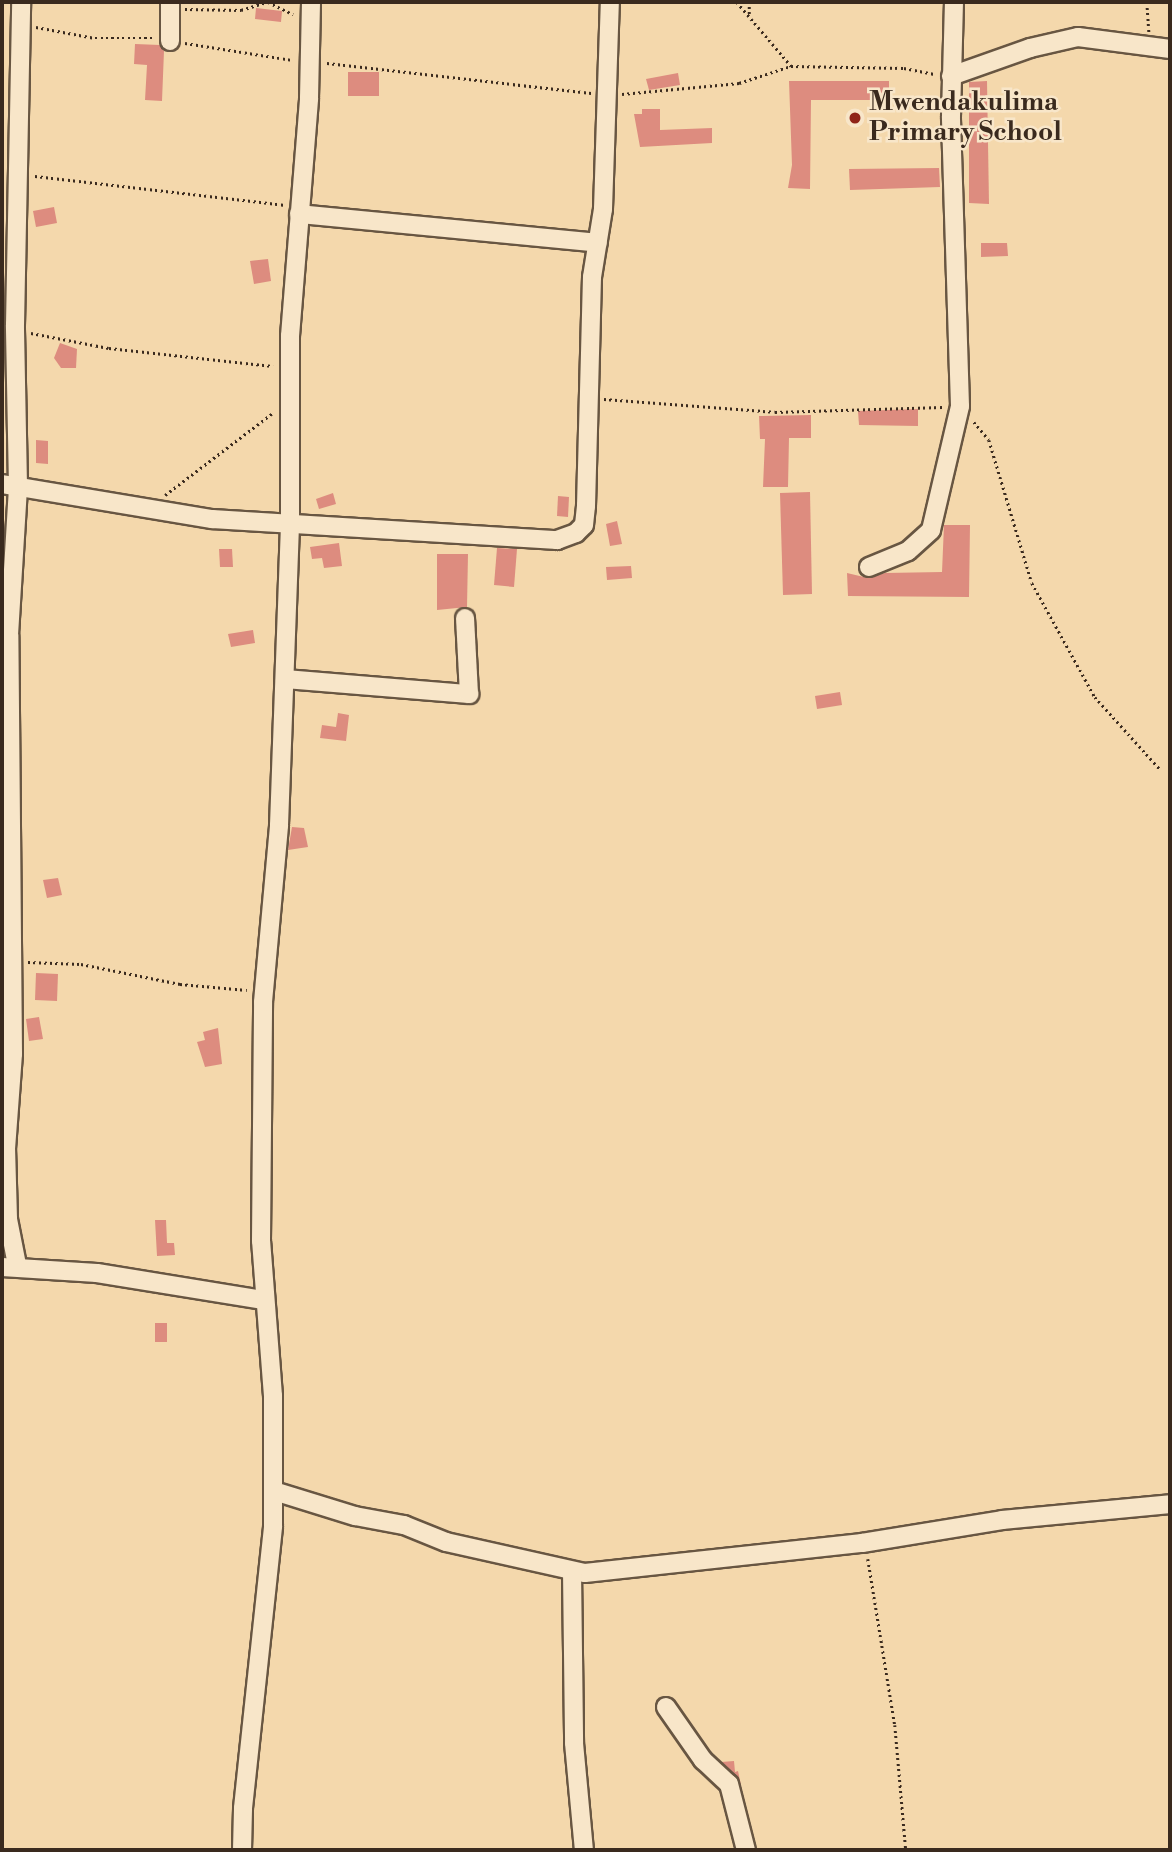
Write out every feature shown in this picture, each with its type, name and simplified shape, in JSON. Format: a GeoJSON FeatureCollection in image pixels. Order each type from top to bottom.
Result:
{"type":"FeatureCollection","features":[{"type":"Feature","properties":{"kind":"street"},"geometry":{"type":"LineString","coordinates":[[21,2],[10,485],[8,956],[13,1054],[6,1149],[9,1266],[97,1273],[264,1300]]}},
{"type":"Feature","properties":{"kind":"street"},"geometry":{"type":"LineString","coordinates":[[242,1850],[274,1491],[273,1396],[264,1300],[264,991],[285,679],[290,524],[290,369],[311,2]]}},
{"type":"Feature","properties":{"kind":"street"},"geometry":{"type":"LineString","coordinates":[[10,485],[212,519],[378,532],[568,537],[584,525],[592,276],[598,243],[608,94],[610,2]]}},
{"type":"Feature","properties":{"kind":"street"},"geometry":{"type":"LineString","coordinates":[[869,566],[908,551],[931,530],[960,406],[951,76],[954,2]]}},
{"type":"Feature","properties":{"kind":"street"},"geometry":{"type":"LineString","coordinates":[[170,41],[172,7]]}},
{"type":"Feature","properties":{"kind":"street"},"geometry":{"type":"LineString","coordinates":[[951,76],[1030,48],[1078,37],[1170,49]]}},
{"type":"Feature","properties":{"kind":"street"},"geometry":{"type":"LineString","coordinates":[[299,214],[598,243]]}},
{"type":"Feature","properties":{"kind":"street"},"geometry":{"type":"LineString","coordinates":[[285,679],[469,694],[465,618]]}},
{"type":"Feature","properties":{"kind":"street"},"geometry":{"type":"LineString","coordinates":[[274,1491],[355,1516],[404,1525],[446,1542],[572,1571],[648,1569],[862,1543],[1002,1520],[1170,1504]]}},
{"type":"Feature","properties":{"kind":"street"},"geometry":{"type":"LineString","coordinates":[[572,1571],[574,1742],[584,1850]]}},
{"type":"Feature","properties":{"kind":"street"},"geometry":{"type":"LineString","coordinates":[[666,1707],[703,1760],[729,1784],[746,1850]]}},
{"type":"Feature","properties":{"kind":"path"},"geometry":{"type":"LineString","coordinates":[[172,7],[241,10],[268,2],[281,5],[310,29]]}},
{"type":"Feature","properties":{"kind":"path"},"geometry":{"type":"LineString","coordinates":[[737,2],[791,66]]}},
{"type":"Feature","properties":{"kind":"path"},"geometry":{"type":"LineString","coordinates":[[749,2],[749,14]]}},
{"type":"Feature","properties":{"kind":"path"},"geometry":{"type":"LineString","coordinates":[[1147,2],[1149,45]]}},
{"type":"Feature","properties":{"kind":"path"},"geometry":{"type":"LineString","coordinates":[[309,61],[608,94],[739,83],[791,66],[904,68],[951,76]]}},
{"type":"Feature","properties":{"kind":"path"},"geometry":{"type":"LineString","coordinates":[[17,174],[228,195],[290,206],[299,214]]}},
{"type":"Feature","properties":{"kind":"path"},"geometry":{"type":"LineString","coordinates":[[15,341],[25,333],[40,333],[109,348],[249,360],[290,369]]}},
{"type":"Feature","properties":{"kind":"path"},"geometry":{"type":"LineString","coordinates":[[590,398],[775,412],[960,406],[989,440],[1032,583],[1095,696],[1159,768]]}},
{"type":"Feature","properties":{"kind":"path"},"geometry":{"type":"LineString","coordinates":[[149,507],[290,399]]}},
{"type":"Feature","properties":{"kind":"path"},"geometry":{"type":"LineString","coordinates":[[8,956],[81,964],[180,984],[264,991]]}},
{"type":"Feature","properties":{"kind":"path"},"geometry":{"type":"LineString","coordinates":[[862,1543],[895,1725],[906,1850]]}},
{"type":"Feature","properties":{"kind":"building"},"geometry":{"type":"Polygon","coordinates":[[[256,8],[282,11],[281,22],[255,19],[256,8]]]}},
{"type":"Feature","properties":{"kind":"building"},"geometry":{"type":"Polygon","coordinates":[[[135,44],[160,45],[164,51],[162,101],[145,100],[147,65],[134,64],[135,44]]]}},
{"type":"Feature","properties":{"kind":"building"},"geometry":{"type":"Polygon","coordinates":[[[348,72],[379,72],[379,96],[348,96],[348,72]]]}},
{"type":"Feature","properties":{"kind":"building"},"geometry":{"type":"Polygon","coordinates":[[[678,73],[680,85],[649,90],[646,79],[678,73]]]}},
{"type":"Feature","properties":{"kind":"building"},"geometry":{"type":"Polygon","coordinates":[[[789,81],[889,81],[889,100],[811,100],[810,189],[788,188],[792,165],[789,81]]]}},
{"type":"Feature","properties":{"kind":"building"},"geometry":{"type":"Polygon","coordinates":[[[987,81],[989,204],[969,203],[969,82],[987,81]]]}},
{"type":"Feature","properties":{"kind":"building"},"geometry":{"type":"Polygon","coordinates":[[[642,109],[660,109],[660,130],[712,128],[712,143],[640,147],[634,114],[642,114],[642,109]]]}},
{"type":"Feature","properties":{"kind":"building"},"geometry":{"type":"Polygon","coordinates":[[[939,168],[940,187],[850,190],[849,169],[939,168]]]}},
{"type":"Feature","properties":{"kind":"building"},"geometry":{"type":"Polygon","coordinates":[[[54,207],[57,223],[36,227],[33,211],[54,207]]]}},
{"type":"Feature","properties":{"kind":"building"},"geometry":{"type":"Polygon","coordinates":[[[981,243],[1007,243],[1008,256],[981,257],[981,243]]]}},
{"type":"Feature","properties":{"kind":"building"},"geometry":{"type":"Polygon","coordinates":[[[268,259],[271,281],[254,284],[250,261],[268,259]]]}},
{"type":"Feature","properties":{"kind":"building"},"geometry":{"type":"Polygon","coordinates":[[[60,343],[77,349],[76,368],[61,368],[54,358],[60,343]]]}},
{"type":"Feature","properties":{"kind":"building"},"geometry":{"type":"Polygon","coordinates":[[[918,409],[918,426],[859,425],[858,411],[918,409]]]}},
{"type":"Feature","properties":{"kind":"building"},"geometry":{"type":"Polygon","coordinates":[[[811,415],[811,438],[789,438],[788,487],[763,487],[765,439],[760,439],[759,416],[811,415]]]}},
{"type":"Feature","properties":{"kind":"building"},"geometry":{"type":"Polygon","coordinates":[[[36,440],[48,441],[48,464],[36,463],[36,440]]]}},
{"type":"Feature","properties":{"kind":"building"},"geometry":{"type":"Polygon","coordinates":[[[810,492],[812,594],[783,595],[780,493],[810,492]]]}},
{"type":"Feature","properties":{"kind":"building"},"geometry":{"type":"Polygon","coordinates":[[[333,493],[336,504],[319,509],[316,499],[333,493]]]}},
{"type":"Feature","properties":{"kind":"building"},"geometry":{"type":"Polygon","coordinates":[[[558,496],[569,497],[568,517],[557,516],[558,496]]]}},
{"type":"Feature","properties":{"kind":"building"},"geometry":{"type":"Polygon","coordinates":[[[617,521],[622,544],[610,546],[606,524],[617,521]]]}},
{"type":"Feature","properties":{"kind":"building"},"geometry":{"type":"Polygon","coordinates":[[[944,525],[970,525],[969,597],[848,596],[847,573],[868,578],[885,573],[942,572],[944,525]]]}},
{"type":"Feature","properties":{"kind":"building"},"geometry":{"type":"Polygon","coordinates":[[[339,543],[342,566],[324,568],[322,558],[312,559],[310,547],[339,543]]]}},
{"type":"Feature","properties":{"kind":"building"},"geometry":{"type":"Polygon","coordinates":[[[497,548],[517,549],[514,587],[494,585],[497,548]]]}},
{"type":"Feature","properties":{"kind":"building"},"geometry":{"type":"Polygon","coordinates":[[[219,549],[232,549],[233,567],[220,567],[219,549]]]}},
{"type":"Feature","properties":{"kind":"building"},"geometry":{"type":"Polygon","coordinates":[[[437,554],[468,554],[467,607],[437,610],[437,554]]]}},
{"type":"Feature","properties":{"kind":"building"},"geometry":{"type":"Polygon","coordinates":[[[631,566],[632,578],[607,580],[606,567],[631,566]]]}},
{"type":"Feature","properties":{"kind":"building"},"geometry":{"type":"Polygon","coordinates":[[[253,630],[255,643],[231,647],[228,634],[253,630]]]}},
{"type":"Feature","properties":{"kind":"building"},"geometry":{"type":"Polygon","coordinates":[[[840,692],[842,705],[817,709],[815,696],[840,692]]]}},
{"type":"Feature","properties":{"kind":"building"},"geometry":{"type":"Polygon","coordinates":[[[338,713],[349,715],[346,741],[320,738],[322,725],[336,727],[338,713]]]}},
{"type":"Feature","properties":{"kind":"building"},"geometry":{"type":"Polygon","coordinates":[[[292,827],[304,828],[308,847],[288,850],[292,827]]]}},
{"type":"Feature","properties":{"kind":"building"},"geometry":{"type":"Polygon","coordinates":[[[58,878],[62,895],[47,898],[43,880],[58,878]]]}},
{"type":"Feature","properties":{"kind":"building"},"geometry":{"type":"Polygon","coordinates":[[[36,973],[58,974],[57,1001],[35,1000],[36,973]]]}},
{"type":"Feature","properties":{"kind":"building"},"geometry":{"type":"Polygon","coordinates":[[[39,1017],[43,1039],[29,1041],[26,1019],[39,1017]]]}},
{"type":"Feature","properties":{"kind":"building"},"geometry":{"type":"Polygon","coordinates":[[[218,1028],[222,1064],[205,1067],[197,1042],[205,1040],[203,1032],[218,1028]]]}},
{"type":"Feature","properties":{"kind":"building"},"geometry":{"type":"Polygon","coordinates":[[[155,1220],[166,1220],[167,1243],[174,1243],[175,1255],[157,1256],[155,1220]]]}},
{"type":"Feature","properties":{"kind":"building"},"geometry":{"type":"Polygon","coordinates":[[[155,1323],[167,1323],[167,1342],[155,1342],[155,1323]]]}},
{"type":"Feature","properties":{"kind":"building"},"geometry":{"type":"Polygon","coordinates":[[[734,1761],[735,1772],[738,1771],[741,1785],[721,1762],[734,1761]]]}},
{"type":"Feature","properties":{"kind":"place","name":"Mwendakulima Primary School"},"geometry":{"type":"Point","coordinates":[855,118]}}]}
